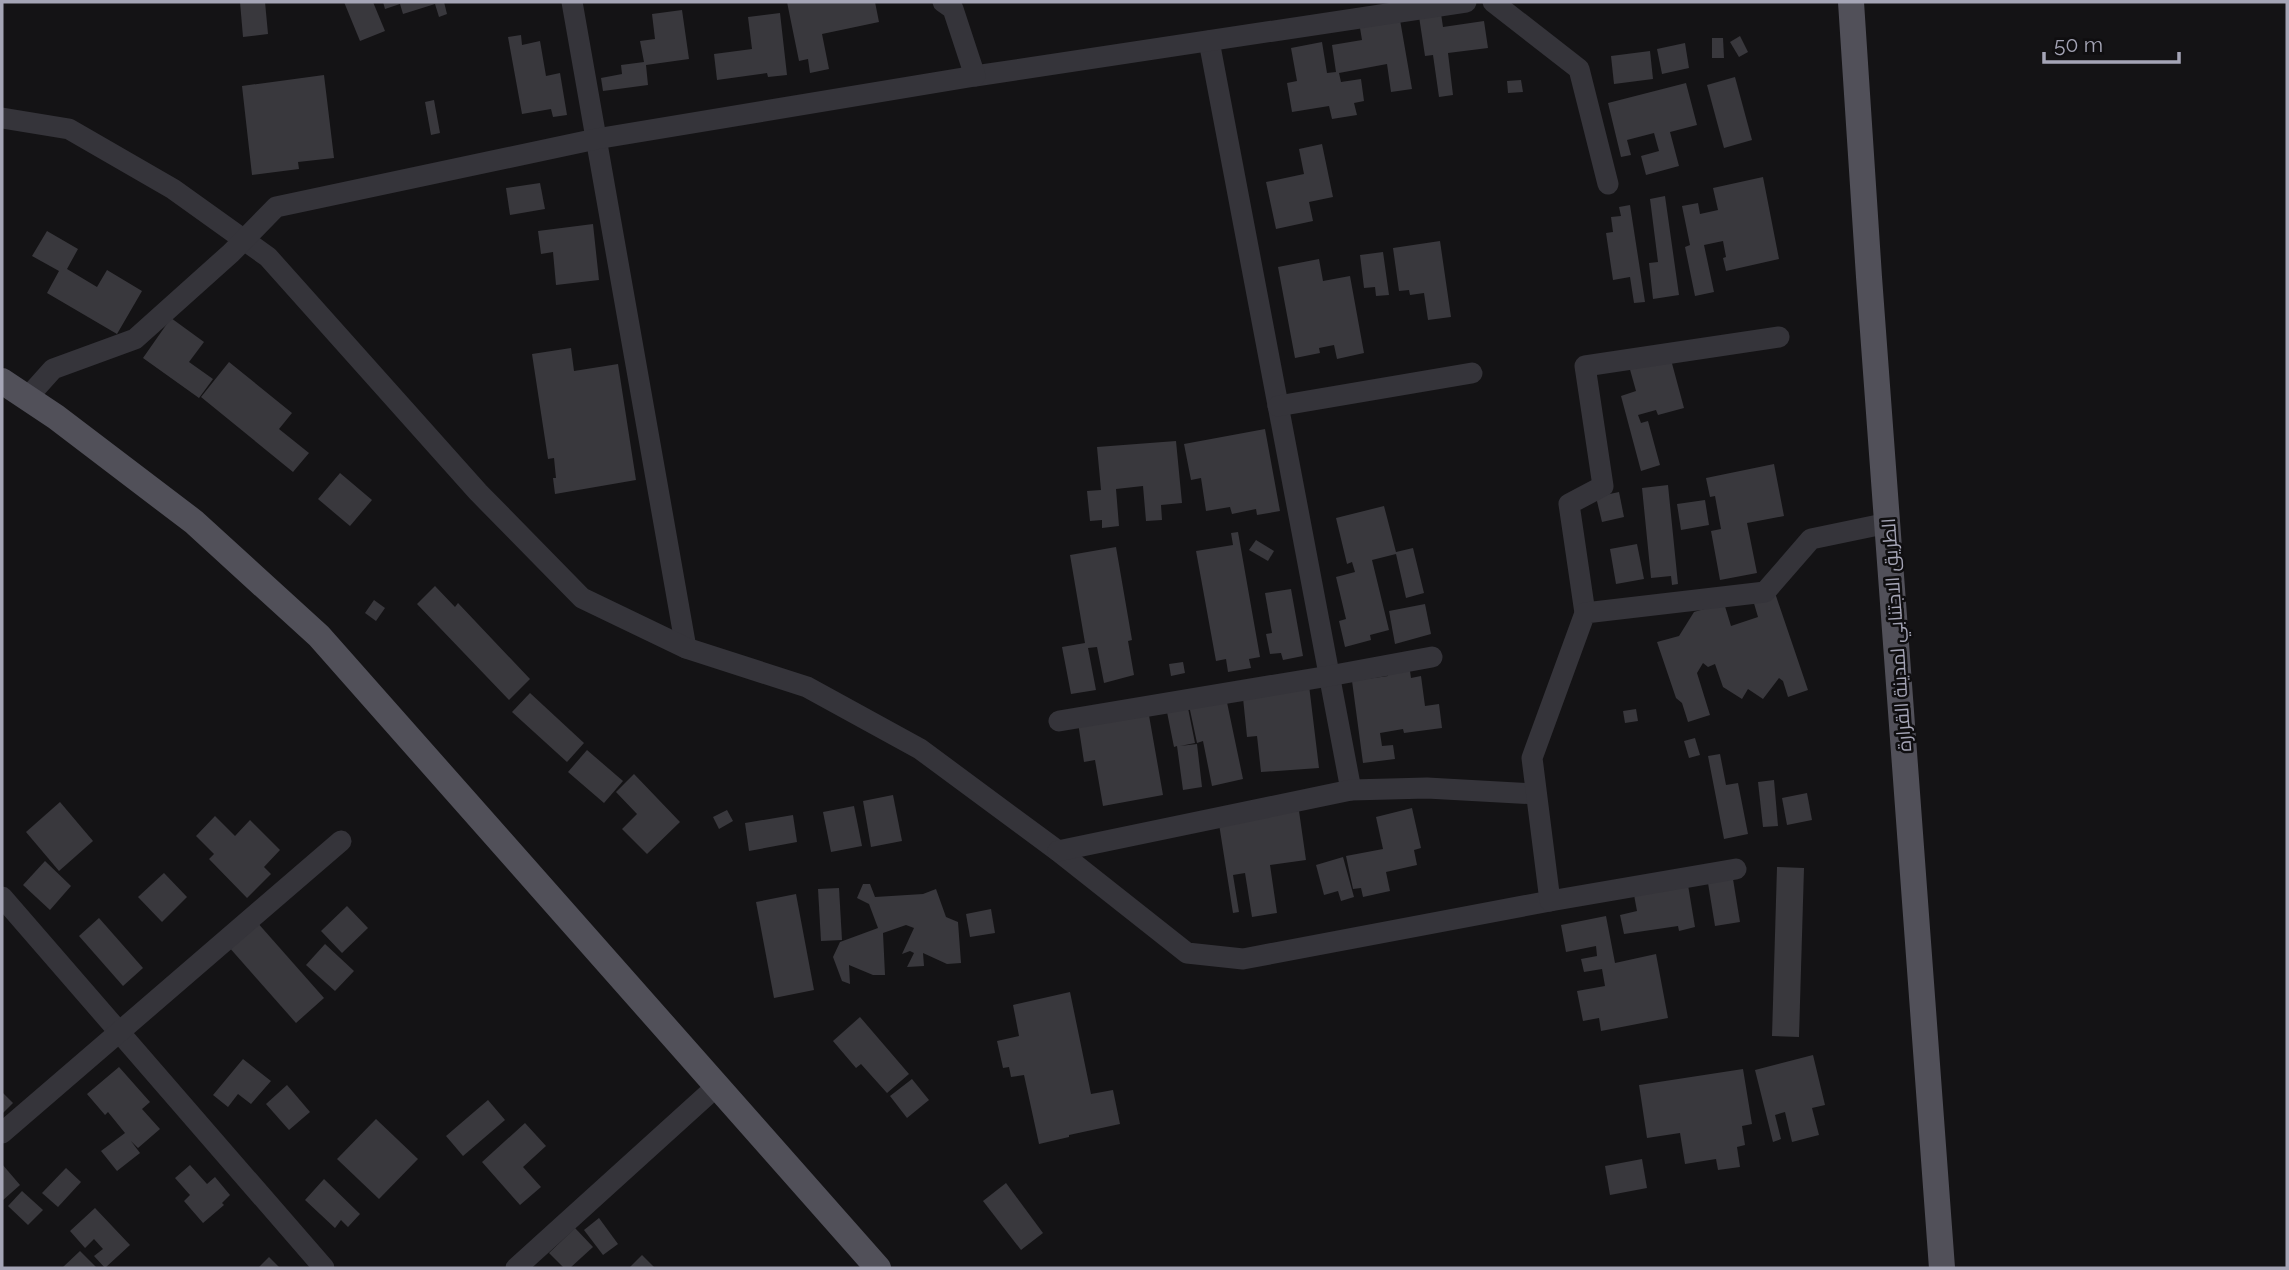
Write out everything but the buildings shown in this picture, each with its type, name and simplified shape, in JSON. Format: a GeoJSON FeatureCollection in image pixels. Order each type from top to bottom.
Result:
{"type":"FeatureCollection","features":[{"type":"Feature","properties":{"kind":"main road","name":"الطريق الاجتنابي لمدينة القرارة"},"geometry":{"type":"LineString","coordinates":[[1851,2],[1942,1268]]}},
{"type":"Feature","properties":{"kind":"main road"},"geometry":{"type":"LineString","coordinates":[[2,381],[56,417],[194,522],[319,636],[717,1086],[870,1266]]}},
{"type":"Feature","properties":{"kind":"street"},"geometry":{"type":"LineString","coordinates":[[572,2],[686,648]]}},
{"type":"Feature","properties":{"kind":"street"},"geometry":{"type":"LineString","coordinates":[[943,2],[953,9],[975,76]]}},
{"type":"Feature","properties":{"kind":"street"},"geometry":{"type":"LineString","coordinates":[[27,398],[53,369],[135,339],[244,240],[276,207],[596,139],[975,76],[1466,2]]}},
{"type":"Feature","properties":{"kind":"street"},"geometry":{"type":"LineString","coordinates":[[1493,2],[1579,69],[1608,184]]}},
{"type":"Feature","properties":{"kind":"street"},"geometry":{"type":"LineString","coordinates":[[1209,41],[1351,790]]}},
{"type":"Feature","properties":{"kind":"street"},"geometry":{"type":"LineString","coordinates":[[2,118],[69,129],[173,189],[268,257],[478,492],[582,598],[686,648],[807,687],[920,749],[1058,851],[1187,953],[1243,959],[1550,901],[1736,870]]}},
{"type":"Feature","properties":{"kind":"street"},"geometry":{"type":"LineString","coordinates":[[1550,901],[1532,758],[1585,613],[1569,503],[1604,486],[1585,366],[1779,337]]}},
{"type":"Feature","properties":{"kind":"street"},"geometry":{"type":"LineString","coordinates":[[1278,406],[1472,373]]}},
{"type":"Feature","properties":{"kind":"street"},"geometry":{"type":"LineString","coordinates":[[1585,613],[1765,592],[1811,539],[1888,523]]}},
{"type":"Feature","properties":{"kind":"street"},"geometry":{"type":"LineString","coordinates":[[1059,721],[1432,657]]}},
{"type":"Feature","properties":{"kind":"street"},"geometry":{"type":"LineString","coordinates":[[1058,851],[1351,790],[1427,788],[1536,794]]}},
{"type":"Feature","properties":{"kind":"street"},"geometry":{"type":"LineString","coordinates":[[2,1133],[118,1030],[341,841]]}},
{"type":"Feature","properties":{"kind":"street"},"geometry":{"type":"LineString","coordinates":[[2,897],[324,1268]]}},
{"type":"Feature","properties":{"kind":"street"},"geometry":{"type":"LineString","coordinates":[[516,1268],[717,1086]]}}]}
